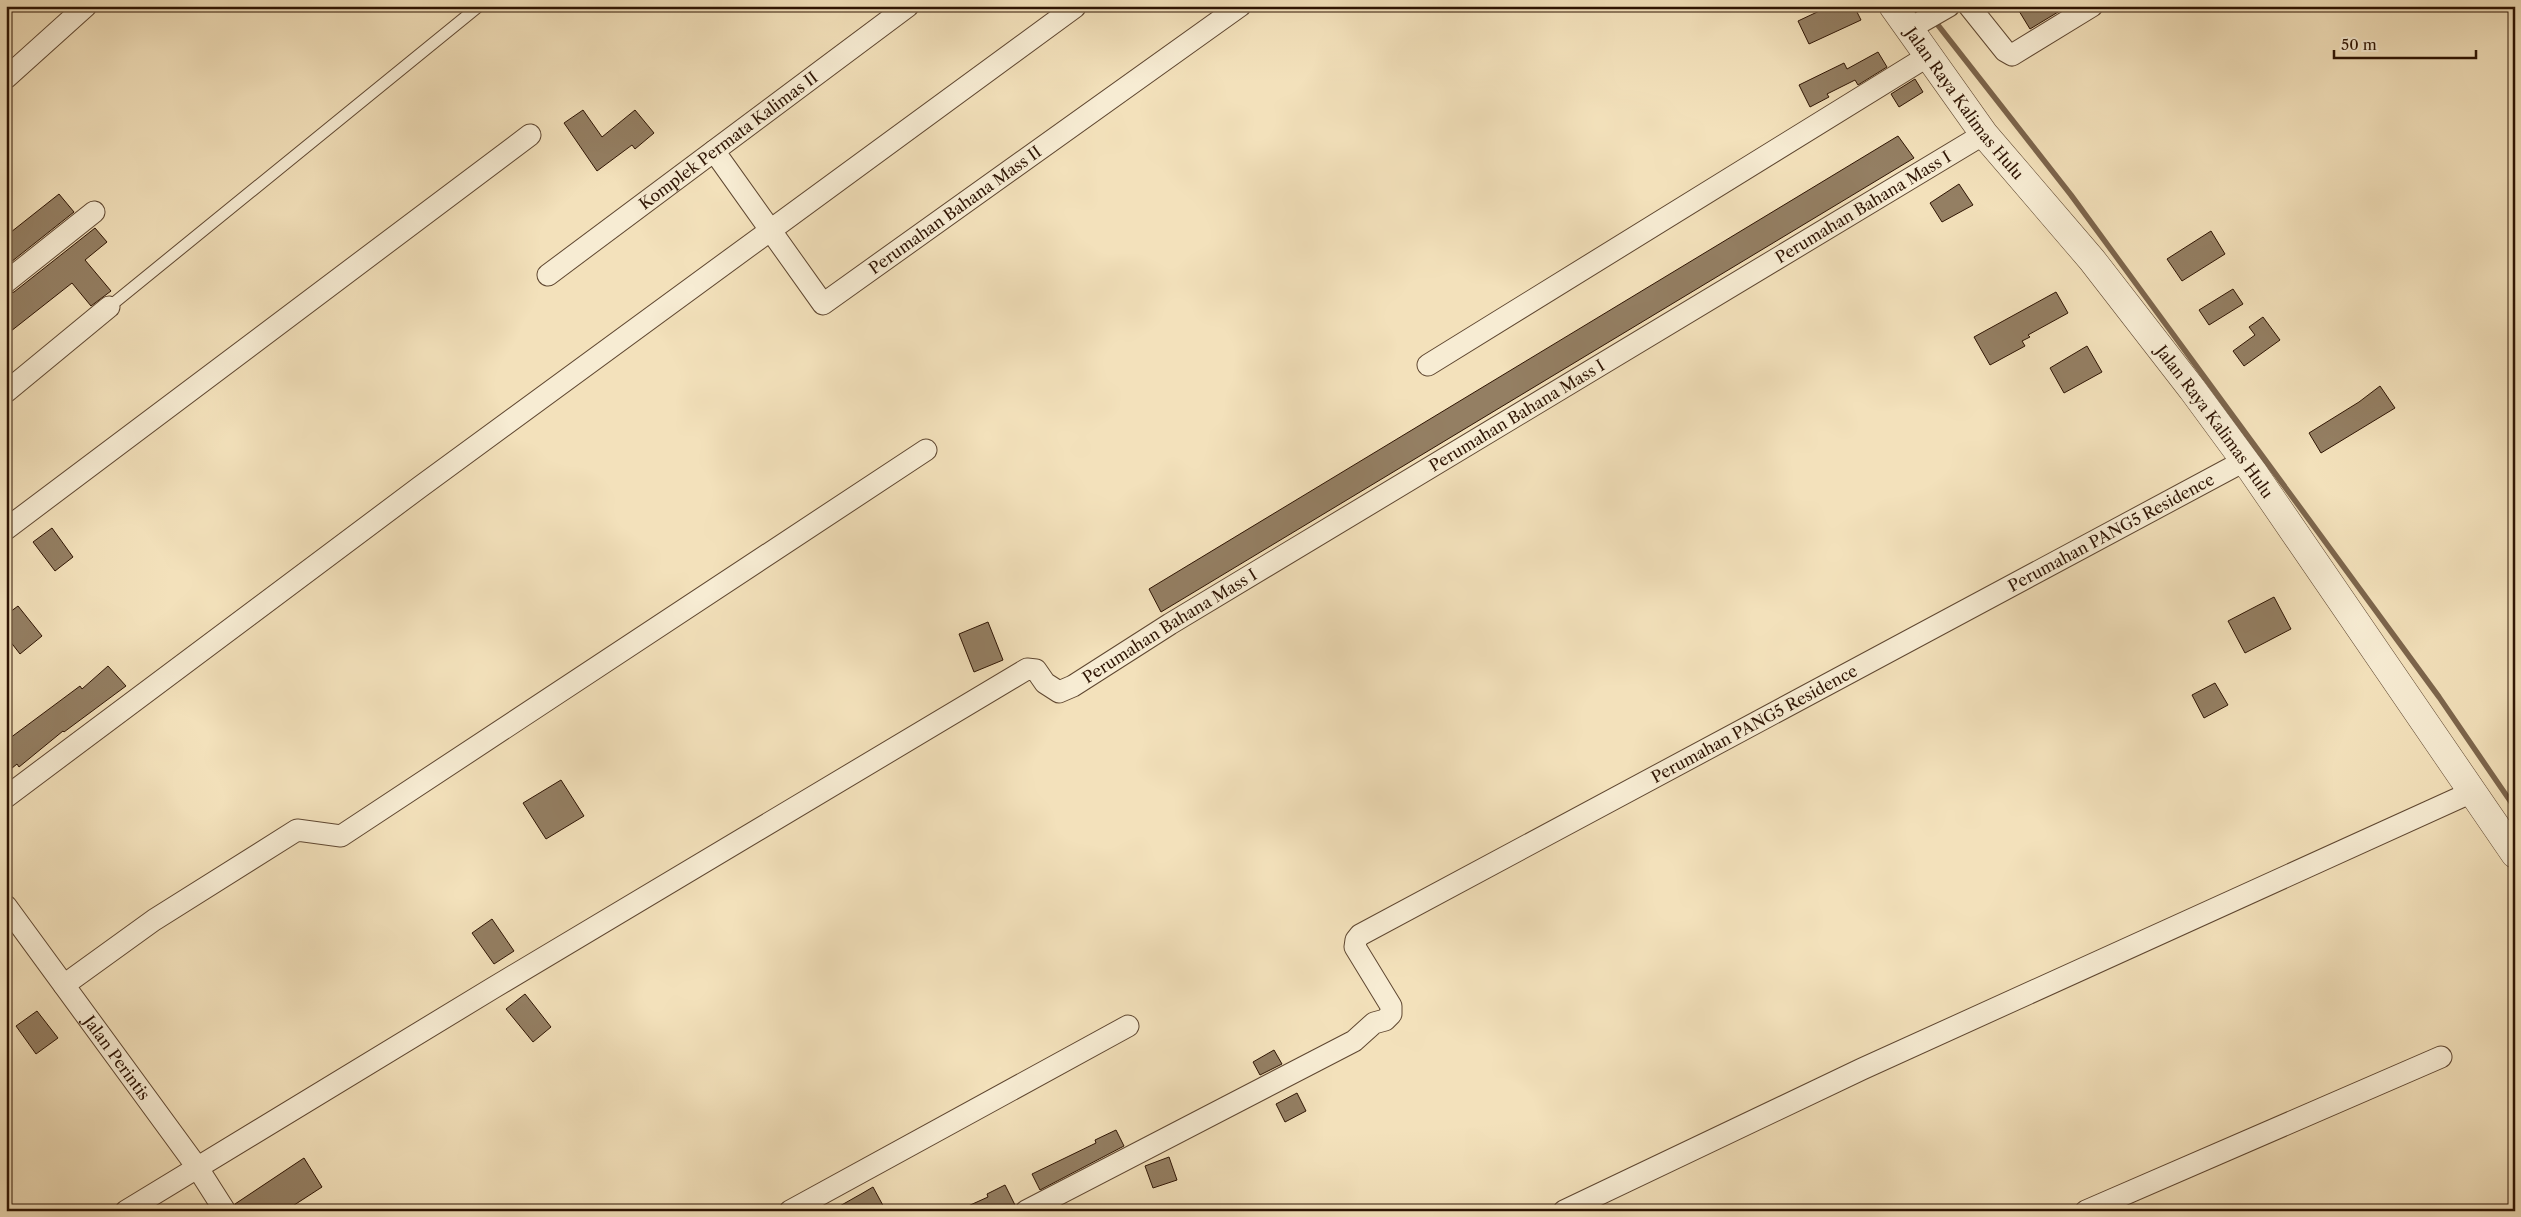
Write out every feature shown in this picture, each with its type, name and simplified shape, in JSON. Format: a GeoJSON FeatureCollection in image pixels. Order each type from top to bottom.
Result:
{"type":"FeatureCollection","features":[{"type":"Feature","properties":{"kind":"street"},"geometry":{"type":"LineString","coordinates":[[6,78],[86,6]]}},
{"type":"Feature","properties":{"kind":"street","name":"Komplek Permata Kalimas II"},"geometry":{"type":"LineString","coordinates":[[548,275],[908,6]]}},
{"type":"Feature","properties":{"kind":"street","name":"Perumahan Bahana Mass II"},"geometry":{"type":"LineString","coordinates":[[714,151],[823,304],[1240,6]]}},
{"type":"Feature","properties":{"kind":"street","name":"Jalan Raya Kalimas Hulu"},"geometry":{"type":"LineString","coordinates":[[1893,6],[1930,17],[1928,56],[1984,134],[2098,268],[2244,460],[2515,854]]}},
{"type":"Feature","properties":{"kind":"street"},"geometry":{"type":"LineString","coordinates":[[1969,6],[2005,51],[2012,55],[2092,6]]}},
{"type":"Feature","properties":{"kind":"street"},"geometry":{"type":"LineString","coordinates":[[6,797],[412,493],[1075,7]]}},
{"type":"Feature","properties":{"kind":"street"},"geometry":{"type":"LineString","coordinates":[[1428,365],[1928,56]]}},
{"type":"Feature","properties":{"kind":"street","name":"Perumahan Bahana Mass I"},"geometry":{"type":"LineString","coordinates":[[197,1167],[1027,669],[1033,668],[1036,670],[1048,686],[1061,692],[1074,686],[1170,624],[1984,134]]}},
{"type":"Feature","properties":{"kind":"street"},"geometry":{"type":"LineString","coordinates":[[6,530],[530,135]]}},
{"type":"Feature","properties":{"kind":"street"},"geometry":{"type":"LineString","coordinates":[[6,282],[94,212]]}},
{"type":"Feature","properties":{"kind":"street"},"geometry":{"type":"LineString","coordinates":[[6,392],[109,308]]}},
{"type":"Feature","properties":{"kind":"street"},"geometry":{"type":"LineString","coordinates":[[64,985],[154,920],[297,830],[341,836],[926,450]]}},
{"type":"Feature","properties":{"kind":"street","name":"Perumahan PANG5 Residence"},"geometry":{"type":"LineString","coordinates":[[1026,1211],[1354,1041],[1374,1023],[1385,1020],[1391,1014],[1391,1006],[1355,947],[1356,940],[1360,934],[2244,460]]}},
{"type":"Feature","properties":{"kind":"street"},"geometry":{"type":"LineString","coordinates":[[1564,1211],[1862,1069],[2472,792]]}},
{"type":"Feature","properties":{"kind":"street","name":"Jalan Perintis"},"geometry":{"type":"LineString","coordinates":[[6,906],[197,1167],[225,1211]]}},
{"type":"Feature","properties":{"kind":"street"},"geometry":{"type":"LineString","coordinates":[[790,1211],[1128,1026]]}},
{"type":"Feature","properties":{"kind":"street"},"geometry":{"type":"LineString","coordinates":[[2086,1211],[2441,1057]]}},
{"type":"Feature","properties":{"kind":"street"},"geometry":{"type":"LineString","coordinates":[[126,1211],[197,1167]]}},
{"type":"Feature","properties":{"kind":"lane"},"geometry":{"type":"LineString","coordinates":[[109,308],[479,6]]}},
{"type":"Feature","properties":{"kind":"building"},"geometry":{"type":"Polygon","coordinates":[[[1830,6],[1854,6],[1861,20],[1809,44],[1798,21],[1830,6]]]}},
{"type":"Feature","properties":{"kind":"building"},"geometry":{"type":"Polygon","coordinates":[[[2016,6],[2068,6],[2030,29],[2016,6]]]}},
{"type":"Feature","properties":{"kind":"building"},"geometry":{"type":"Polygon","coordinates":[[[1878,52],[1887,67],[1858,85],[1855,80],[1827,94],[1829,97],[1810,107],[1799,85],[1844,63],[1847,69],[1878,52]]]}},
{"type":"Feature","properties":{"kind":"building"},"geometry":{"type":"Polygon","coordinates":[[[1915,79],[1923,92],[1899,107],[1891,94],[1915,79]]]}},
{"type":"Feature","properties":{"kind":"building"},"geometry":{"type":"Polygon","coordinates":[[[583,110],[602,137],[635,110],[654,133],[635,149],[632,145],[597,171],[564,123],[583,110]]]}},
{"type":"Feature","properties":{"kind":"building"},"geometry":{"type":"Polygon","coordinates":[[[1898,136],[1914,158],[1161,612],[1149,589],[1898,136]]]}},
{"type":"Feature","properties":{"kind":"building"},"geometry":{"type":"Polygon","coordinates":[[[1959,184],[1973,205],[1942,222],[1930,203],[1959,184]]]}},
{"type":"Feature","properties":{"kind":"building"},"geometry":{"type":"Polygon","coordinates":[[[59,194],[74,212],[6,266],[6,236],[59,194]]]}},
{"type":"Feature","properties":{"kind":"building"},"geometry":{"type":"Polygon","coordinates":[[[95,228],[107,242],[85,260],[111,291],[91,306],[72,283],[6,335],[6,294],[14,292],[95,228]]]}},
{"type":"Feature","properties":{"kind":"building"},"geometry":{"type":"Polygon","coordinates":[[[2211,231],[2225,254],[2182,281],[2167,259],[2211,231]]]}},
{"type":"Feature","properties":{"kind":"building"},"geometry":{"type":"Polygon","coordinates":[[[2233,289],[2243,304],[2209,325],[2199,310],[2233,289]]]}},
{"type":"Feature","properties":{"kind":"building"},"geometry":{"type":"Polygon","coordinates":[[[2056,292],[2068,313],[2028,335],[2030,337],[2022,341],[2025,346],[1990,365],[1974,337],[2056,292]]]}},
{"type":"Feature","properties":{"kind":"building"},"geometry":{"type":"Polygon","coordinates":[[[2263,317],[2280,340],[2244,366],[2233,351],[2255,335],[2249,327],[2263,317]]]}},
{"type":"Feature","properties":{"kind":"building"},"geometry":{"type":"Polygon","coordinates":[[[2087,346],[2102,372],[2064,393],[2050,368],[2087,346]]]}},
{"type":"Feature","properties":{"kind":"building"},"geometry":{"type":"Polygon","coordinates":[[[2380,386],[2395,408],[2321,453],[2309,433],[2359,402],[2380,386]]]}},
{"type":"Feature","properties":{"kind":"building"},"geometry":{"type":"Polygon","coordinates":[[[52,528],[73,557],[55,571],[33,542],[52,528]]]}},
{"type":"Feature","properties":{"kind":"building"},"geometry":{"type":"Polygon","coordinates":[[[2274,597],[2291,629],[2245,653],[2228,621],[2274,597]]]}},
{"type":"Feature","properties":{"kind":"building"},"geometry":{"type":"Polygon","coordinates":[[[18,606],[42,636],[20,654],[6,636],[6,615],[18,606]]]}},
{"type":"Feature","properties":{"kind":"building"},"geometry":{"type":"Polygon","coordinates":[[[988,622],[1003,660],[974,672],[959,634],[988,622]]]}},
{"type":"Feature","properties":{"kind":"building"},"geometry":{"type":"Polygon","coordinates":[[[108,666],[126,686],[63,731],[19,767],[17,764],[6,773],[6,741],[80,686],[82,689],[108,666]]]}},
{"type":"Feature","properties":{"kind":"building"},"geometry":{"type":"Polygon","coordinates":[[[2215,683],[2228,705],[2204,718],[2192,695],[2215,683]]]}},
{"type":"Feature","properties":{"kind":"building"},"geometry":{"type":"Polygon","coordinates":[[[561,780],[584,816],[546,839],[523,803],[561,780]]]}},
{"type":"Feature","properties":{"kind":"building"},"geometry":{"type":"Polygon","coordinates":[[[492,919],[514,951],[494,964],[472,933],[492,919]]]}},
{"type":"Feature","properties":{"kind":"building"},"geometry":{"type":"Polygon","coordinates":[[[525,994],[551,1027],[533,1042],[506,1009],[525,994]]]}},
{"type":"Feature","properties":{"kind":"building"},"geometry":{"type":"Polygon","coordinates":[[[37,1011],[58,1038],[36,1054],[16,1026],[37,1011]]]}},
{"type":"Feature","properties":{"kind":"building"},"geometry":{"type":"Polygon","coordinates":[[[1274,1050],[1282,1064],[1260,1075],[1253,1062],[1274,1050]]]}},
{"type":"Feature","properties":{"kind":"building"},"geometry":{"type":"Polygon","coordinates":[[[1297,1093],[1306,1111],[1285,1122],[1276,1104],[1297,1093]]]}},
{"type":"Feature","properties":{"kind":"building"},"geometry":{"type":"Polygon","coordinates":[[[1116,1130],[1124,1146],[1040,1190],[1032,1174],[1096,1143],[1095,1140],[1116,1130]]]}},
{"type":"Feature","properties":{"kind":"building"},"geometry":{"type":"Polygon","coordinates":[[[1169,1157],[1177,1180],[1153,1188],[1145,1166],[1169,1157]]]}},
{"type":"Feature","properties":{"kind":"building"},"geometry":{"type":"Polygon","coordinates":[[[304,1158],[322,1187],[285,1211],[237,1211],[235,1204],[304,1158]]]}},
{"type":"Feature","properties":{"kind":"building"},"geometry":{"type":"Polygon","coordinates":[[[1005,1185],[1015,1205],[1014,1211],[957,1211],[988,1197],[987,1194],[1005,1185]]]}},
{"type":"Feature","properties":{"kind":"building"},"geometry":{"type":"Polygon","coordinates":[[[873,1187],[886,1211],[831,1211],[861,1194],[873,1187]]]}},
{"type":"Feature","properties":{"kind":"waterway"},"geometry":{"type":"LineString","coordinates":[[1923,6],[2071,195],[2439,697],[2515,808]]}}]}
